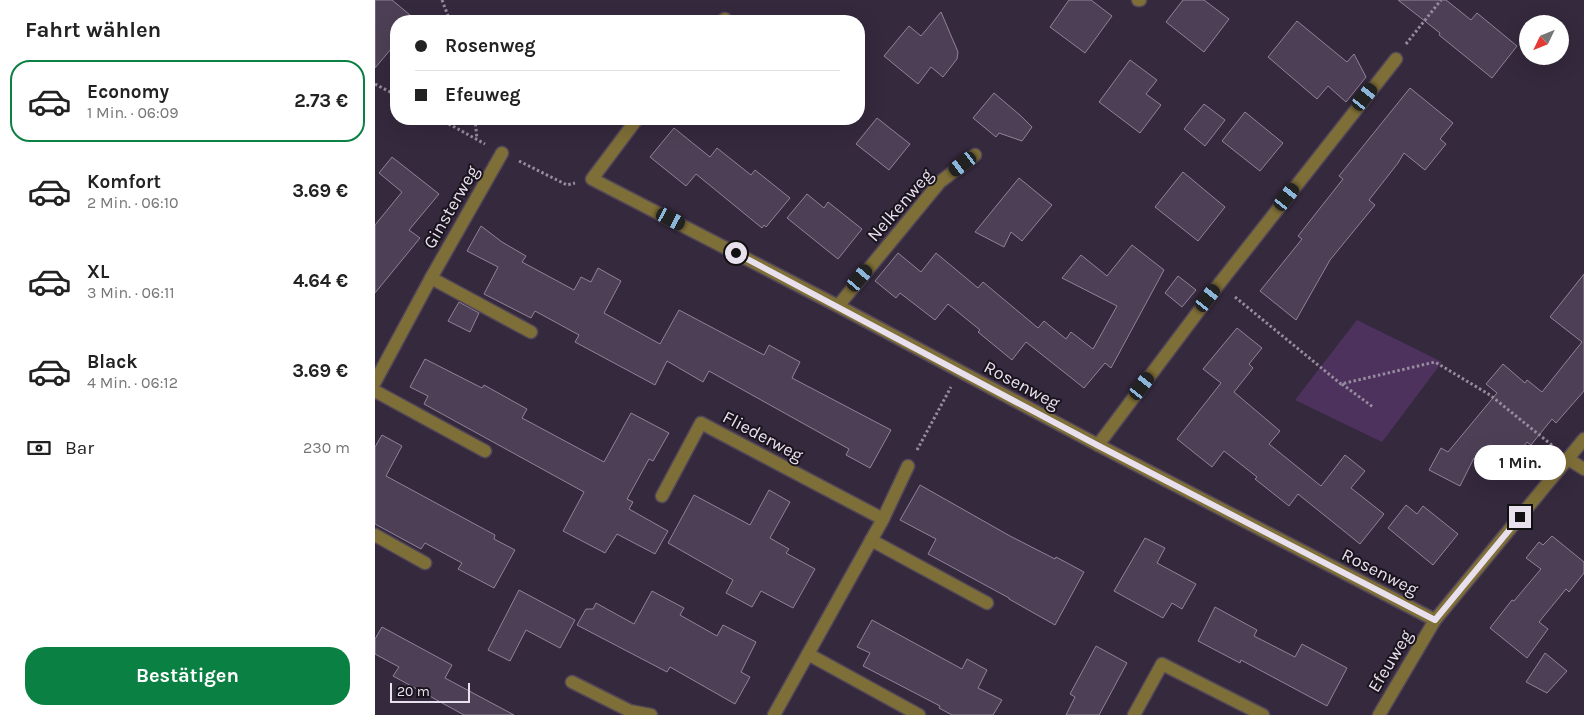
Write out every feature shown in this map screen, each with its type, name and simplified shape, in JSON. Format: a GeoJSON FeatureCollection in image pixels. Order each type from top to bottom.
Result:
{"type":"FeatureCollection","features":[{"type":"Feature","properties":{"kind":"street"},"geometry":{"type":"LineString","coordinates":[[1097,445],[1219,284],[1396,59]]}},
{"type":"Feature","properties":{"kind":"street","name":"Rosenweg"},"geometry":{"type":"LineString","coordinates":[[633,125],[593,179],[837,306],[1097,445],[1435,620]]}},
{"type":"Feature","properties":{"kind":"street","name":"Ginsterweg"},"geometry":{"type":"LineString","coordinates":[[375,382],[502,153]]}},
{"type":"Feature","properties":{"kind":"street","name":"Nelkenweg"},"geometry":{"type":"LineString","coordinates":[[837,306],[940,182],[975,155]]}},
{"type":"Feature","properties":{"kind":"street"},"geometry":{"type":"LineString","coordinates":[[431,278],[531,332]]}},
{"type":"Feature","properties":{"kind":"street"},"geometry":{"type":"LineString","coordinates":[[375,391],[485,451]]}},
{"type":"Feature","properties":{"kind":"street","name":"Fliederweg"},"geometry":{"type":"LineString","coordinates":[[662,496],[701,423],[883,519]]}},
{"type":"Feature","properties":{"kind":"street","name":"Efeuweg"},"geometry":{"type":"LineString","coordinates":[[1379,715],[1435,620],[1584,440]]}},
{"type":"Feature","properties":{"kind":"street"},"geometry":{"type":"LineString","coordinates":[[1568,459],[1584,470]]}},
{"type":"Feature","properties":{"kind":"street"},"geometry":{"type":"LineString","coordinates":[[774,715],[883,519],[908,466]]}},
{"type":"Feature","properties":{"kind":"street"},"geometry":{"type":"LineString","coordinates":[[375,535],[425,563]]}},
{"type":"Feature","properties":{"kind":"street"},"geometry":{"type":"LineString","coordinates":[[871,540],[987,603]]}},
{"type":"Feature","properties":{"kind":"street"},"geometry":{"type":"LineString","coordinates":[[807,654],[919,715]]}},
{"type":"Feature","properties":{"kind":"street"},"geometry":{"type":"LineString","coordinates":[[1134,715],[1161,664],[1263,715]]}},
{"type":"Feature","properties":{"kind":"street"},"geometry":{"type":"LineString","coordinates":[[572,682],[630,712],[651,715]]}},
{"type":"Feature","properties":{"kind":"path"},"geometry":{"type":"LineString","coordinates":[[442,0],[448,15]]}},
{"type":"Feature","properties":{"kind":"path"},"geometry":{"type":"LineString","coordinates":[[1396,59],[1441,0]]}},
{"type":"Feature","properties":{"kind":"path"},"geometry":{"type":"LineString","coordinates":[[375,84],[390,93]]}},
{"type":"Feature","properties":{"kind":"path"},"geometry":{"type":"LineString","coordinates":[[476,125],[477,139]]}},
{"type":"Feature","properties":{"kind":"path"},"geometry":{"type":"LineString","coordinates":[[1219,284],[1341,384],[1373,407]]}},
{"type":"Feature","properties":{"kind":"path"},"geometry":{"type":"LineString","coordinates":[[1341,384],[1435,362],[1490,395],[1568,459]]}},
{"type":"Feature","properties":{"kind":"path"},"geometry":{"type":"LineString","coordinates":[[908,466],[960,371]]}},
{"type":"Feature","properties":{"kind":"shaded area"},"geometry":{"type":"Polygon","coordinates":[[[1357,320],[1442,362],[1382,442],[1295,400],[1357,320]]]}},
{"type":"Feature","properties":{"kind":"building"},"geometry":{"type":"Polygon","coordinates":[[[375,0],[392,0],[410,15],[390,15],[390,50],[375,68],[375,0]]]}},
{"type":"Feature","properties":{"kind":"building"},"geometry":{"type":"Polygon","coordinates":[[[1069,0],[1091,0],[1112,16],[1085,53],[1050,27],[1069,0]]]}},
{"type":"Feature","properties":{"kind":"building"},"geometry":{"type":"Polygon","coordinates":[[[1183,0],[1204,0],[1229,19],[1204,52],[1166,22],[1183,0]]]}},
{"type":"Feature","properties":{"kind":"building"},"geometry":{"type":"Polygon","coordinates":[[[1398,0],[1446,0],[1471,20],[1477,13],[1517,46],[1492,78],[1398,0]]]}},
{"type":"Feature","properties":{"kind":"building"},"geometry":{"type":"Polygon","coordinates":[[[941,12],[958,52],[957,59],[943,77],[931,67],[918,84],[884,56],[909,26],[921,36],[941,12]]]}},
{"type":"Feature","properties":{"kind":"building"},"geometry":{"type":"Polygon","coordinates":[[[1297,21],[1347,62],[1354,54],[1366,77],[1346,102],[1328,86],[1317,99],[1268,57],[1297,21]]]}},
{"type":"Feature","properties":{"kind":"building"},"geometry":{"type":"Polygon","coordinates":[[[1130,60],[1157,80],[1146,94],[1161,105],[1140,133],[1099,102],[1130,60]]]}},
{"type":"Feature","properties":{"kind":"building"},"geometry":{"type":"Polygon","coordinates":[[[1410,88],[1453,123],[1440,139],[1446,144],[1425,170],[1404,153],[1369,200],[1375,205],[1330,260],[1296,320],[1260,291],[1302,239],[1298,236],[1343,179],[1339,176],[1410,88]]]}},
{"type":"Feature","properties":{"kind":"building"},"geometry":{"type":"Polygon","coordinates":[[[994,93],[1032,127],[1022,141],[999,133],[996,137],[973,118],[994,93]]]}},
{"type":"Feature","properties":{"kind":"building"},"geometry":{"type":"Polygon","coordinates":[[[1204,104],[1225,120],[1205,146],[1184,129],[1204,104]]]}},
{"type":"Feature","properties":{"kind":"building"},"geometry":{"type":"Polygon","coordinates":[[[1245,112],[1283,143],[1260,171],[1222,141],[1245,112]]]}},
{"type":"Feature","properties":{"kind":"building"},"geometry":{"type":"Polygon","coordinates":[[[877,118],[910,144],[889,170],[856,144],[877,118]]]}},
{"type":"Feature","properties":{"kind":"building"},"geometry":{"type":"Polygon","coordinates":[[[674,128],[710,157],[717,148],[751,175],[755,170],[790,198],[766,227],[764,225],[762,228],[696,174],[686,186],[650,157],[674,128]]]}},
{"type":"Feature","properties":{"kind":"building"},"geometry":{"type":"Polygon","coordinates":[[[392,157],[439,194],[409,230],[420,238],[375,293],[375,225],[402,192],[379,173],[392,157]]]}},
{"type":"Feature","properties":{"kind":"building"},"geometry":{"type":"Polygon","coordinates":[[[1183,172],[1225,207],[1198,241],[1155,207],[1183,172]]]}},
{"type":"Feature","properties":{"kind":"building"},"geometry":{"type":"Polygon","coordinates":[[[1019,178],[1052,205],[1022,241],[1011,232],[1004,247],[975,232],[1019,178]]]}},
{"type":"Feature","properties":{"kind":"building"},"geometry":{"type":"Polygon","coordinates":[[[807,194],[824,208],[828,202],[862,229],[838,259],[787,218],[807,194]]]}},
{"type":"Feature","properties":{"kind":"building"},"geometry":{"type":"Polygon","coordinates":[[[481,226],[502,242],[526,256],[522,262],[574,290],[581,277],[591,282],[598,268],[621,281],[604,313],[660,344],[679,310],[764,355],[769,345],[800,362],[792,378],[891,430],[870,468],[846,455],[849,449],[709,371],[703,382],[667,361],[655,385],[575,342],[579,335],[535,311],[531,318],[484,294],[498,267],[467,251],[481,226]]]}},
{"type":"Feature","properties":{"kind":"building"},"geometry":{"type":"Polygon","coordinates":[[[1132,245],[1164,270],[1111,368],[1105,363],[1084,388],[1026,342],[1012,360],[978,332],[980,330],[948,304],[935,320],[900,293],[896,298],[875,281],[898,253],[921,272],[936,253],[978,288],[983,282],[1038,328],[1044,321],[1066,339],[1071,332],[1093,349],[1117,306],[1062,278],[1081,255],[1107,276],[1132,245]]]}},
{"type":"Feature","properties":{"kind":"building"},"geometry":{"type":"Polygon","coordinates":[[[1584,274],[1584,391],[1556,423],[1552,419],[1531,445],[1527,442],[1499,479],[1474,458],[1460,486],[1429,470],[1441,448],[1448,452],[1497,393],[1486,384],[1503,364],[1525,383],[1527,380],[1542,392],[1582,342],[1550,317],[1584,274]]]}},
{"type":"Feature","properties":{"kind":"building"},"geometry":{"type":"Polygon","coordinates":[[[1178,276],[1196,290],[1182,307],[1165,293],[1178,276]]]}},
{"type":"Feature","properties":{"kind":"building"},"geometry":{"type":"Polygon","coordinates":[[[459,302],[479,313],[470,332],[448,321],[459,302]]]}},
{"type":"Feature","properties":{"kind":"building"},"geometry":{"type":"Polygon","coordinates":[[[1237,328],[1262,348],[1249,364],[1253,368],[1234,392],[1280,431],[1269,444],[1321,486],[1345,455],[1365,471],[1351,488],[1384,514],[1360,544],[1298,494],[1289,506],[1224,451],[1212,467],[1177,439],[1221,383],[1203,369],[1237,328]]]}},
{"type":"Feature","properties":{"kind":"building"},"geometry":{"type":"Polygon","coordinates":[[[425,359],[482,388],[484,385],[527,409],[522,418],[604,462],[631,413],[669,433],[653,461],[649,459],[627,499],[633,502],[629,509],[668,531],[655,554],[617,534],[605,553],[563,531],[584,492],[424,404],[428,396],[410,387],[425,359]]]}},
{"type":"Feature","properties":{"kind":"building"},"geometry":{"type":"Polygon","coordinates":[[[382,435],[402,446],[386,476],[495,535],[494,539],[515,550],[494,588],[458,569],[462,563],[425,543],[421,549],[375,524],[375,447],[382,435]]]}},
{"type":"Feature","properties":{"kind":"building"},"geometry":{"type":"Polygon","coordinates":[[[920,485],[1010,536],[1084,572],[1055,625],[928,554],[936,539],[900,520],[920,485]]]}},
{"type":"Feature","properties":{"kind":"building"},"geometry":{"type":"Polygon","coordinates":[[[769,490],[790,502],[770,538],[789,549],[786,553],[815,569],[793,608],[761,591],[752,607],[726,593],[733,580],[668,543],[694,495],[750,525],[769,490]]]}},
{"type":"Feature","properties":{"kind":"building"},"geometry":{"type":"Polygon","coordinates":[[[1406,505],[1417,514],[1423,506],[1458,534],[1433,565],[1388,528],[1406,505]]]}},
{"type":"Feature","properties":{"kind":"building"},"geometry":{"type":"Polygon","coordinates":[[[1552,536],[1584,562],[1584,573],[1569,592],[1566,589],[1539,622],[1548,629],[1527,658],[1490,628],[1512,600],[1514,601],[1541,569],[1526,558],[1539,542],[1543,545],[1552,536]]]}},
{"type":"Feature","properties":{"kind":"building"},"geometry":{"type":"Polygon","coordinates":[[[1145,538],[1165,548],[1157,563],[1196,584],[1182,609],[1172,603],[1163,618],[1114,591],[1145,538]]]}},
{"type":"Feature","properties":{"kind":"building"},"geometry":{"type":"Polygon","coordinates":[[[519,590],[575,620],[560,648],[526,630],[510,661],[488,650],[519,590]]]}},
{"type":"Feature","properties":{"kind":"building"},"geometry":{"type":"Polygon","coordinates":[[[652,591],[684,608],[680,615],[717,636],[723,625],[756,642],[741,672],[750,677],[735,704],[670,667],[667,672],[577,625],[586,609],[593,609],[596,603],[634,624],[652,591]]]}},
{"type":"Feature","properties":{"kind":"building"},"geometry":{"type":"Polygon","coordinates":[[[1215,607],[1257,630],[1254,636],[1295,657],[1302,644],[1347,668],[1327,706],[1241,660],[1240,663],[1198,641],[1215,607]]]}},
{"type":"Feature","properties":{"kind":"building"},"geometry":{"type":"Polygon","coordinates":[[[872,620],[962,669],[967,659],[987,670],[978,688],[1002,700],[993,715],[952,715],[939,708],[940,706],[863,666],[870,653],[857,647],[872,620]]]}},
{"type":"Feature","properties":{"kind":"building"},"geometry":{"type":"Polygon","coordinates":[[[382,627],[452,665],[445,678],[514,715],[464,715],[393,676],[399,667],[375,654],[375,639],[382,627]]]}},
{"type":"Feature","properties":{"kind":"building"},"geometry":{"type":"Polygon","coordinates":[[[1096,646],[1127,663],[1099,715],[1066,715],[1075,697],[1070,694],[1096,646]]]}},
{"type":"Feature","properties":{"kind":"building"},"geometry":{"type":"Polygon","coordinates":[[[1545,653],[1567,671],[1547,693],[1526,682],[1545,653]]]}},
{"type":"Feature","properties":{"kind":"route"},"geometry":{"type":"LineString","coordinates":[[736,253],[1097,445],[1435,620],[1520,517]]}}]}
